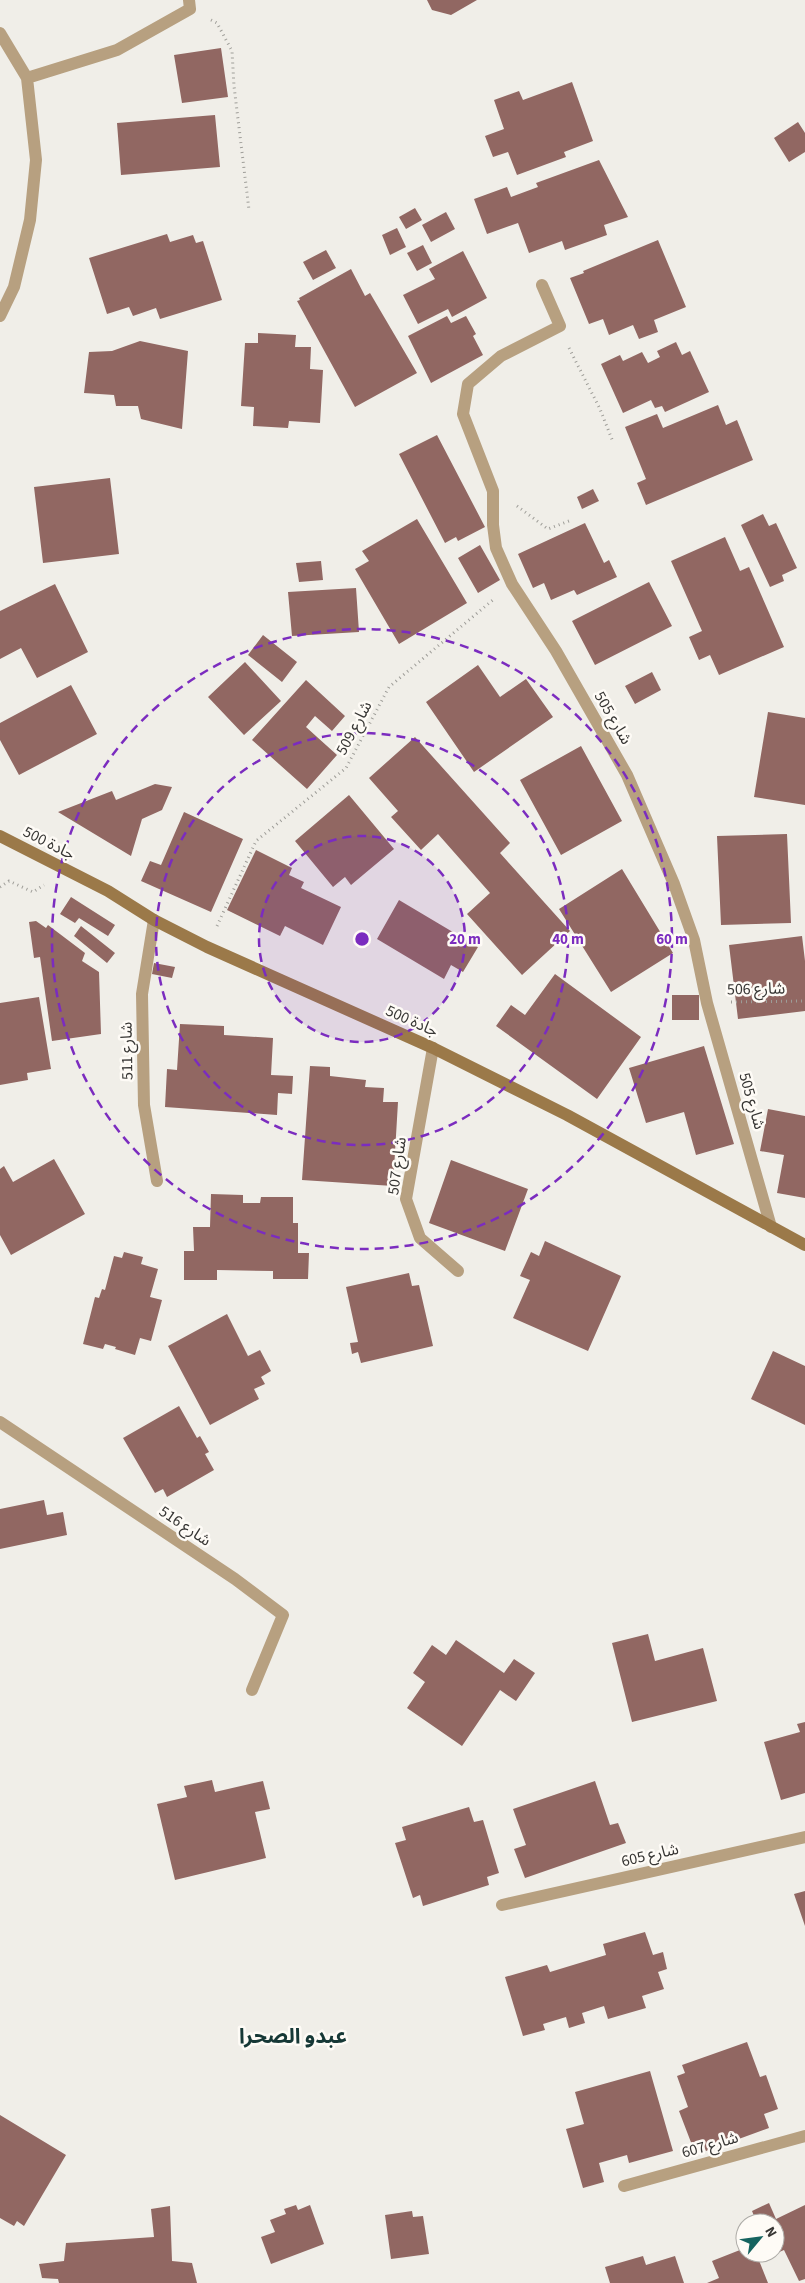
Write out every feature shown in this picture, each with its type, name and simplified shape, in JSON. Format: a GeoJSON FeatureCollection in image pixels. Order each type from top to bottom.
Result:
{"type":"FeatureCollection","features":[{"type":"Feature","properties":{"kind":"main road","name":"جادة 500"},"geometry":{"type":"LineString","coordinates":[[0,836],[108,891],[154,920],[207,947],[433,1048],[567,1114],[805,1245]]}},
{"type":"Feature","properties":{"kind":"street"},"geometry":{"type":"LineString","coordinates":[[27,78],[117,50],[190,4]]}},
{"type":"Feature","properties":{"kind":"street"},"geometry":{"type":"LineString","coordinates":[[0,33],[27,78],[36,160],[30,220],[14,287],[0,316]]}},
{"type":"Feature","properties":{"kind":"street"},"geometry":{"type":"LineString","coordinates":[[542,285],[560,326]]}},
{"type":"Feature","properties":{"kind":"street","name":"شارع 505"},"geometry":{"type":"LineString","coordinates":[[560,326],[501,356],[468,384],[462,414],[494,491],[493,525],[496,548],[512,584],[556,651],[627,775],[674,884],[694,940],[708,1003],[771,1226]]}},
{"type":"Feature","properties":{"kind":"street","name":"شارع 511"},"geometry":{"type":"LineString","coordinates":[[154,920],[142,994],[144,1105],[157,1181]]}},
{"type":"Feature","properties":{"kind":"street","name":"شارع 507"},"geometry":{"type":"LineString","coordinates":[[433,1048],[406,1199],[420,1238],[458,1271]]}},
{"type":"Feature","properties":{"kind":"street","name":"شارع 516"},"geometry":{"type":"LineString","coordinates":[[0,1422],[235,1579],[283,1616],[252,1690]]}},
{"type":"Feature","properties":{"kind":"street","name":"شارع 605"},"geometry":{"type":"LineString","coordinates":[[502,1905],[805,1837]]}},
{"type":"Feature","properties":{"kind":"street","name":"شارع 607"},"geometry":{"type":"LineString","coordinates":[[624,2186],[805,2136]]}},
{"type":"Feature","properties":{"kind":"path"},"geometry":{"type":"LineString","coordinates":[[190,4],[217,23],[232,51],[234,86],[249,210]]}},
{"type":"Feature","properties":{"kind":"path"},"geometry":{"type":"LineString","coordinates":[[560,326],[573,359],[600,409],[613,442]]}},
{"type":"Feature","properties":{"kind":"path"},"geometry":{"type":"LineString","coordinates":[[494,491],[548,529],[569,521]]}},
{"type":"Feature","properties":{"kind":"path","name":"شارع 509"},"geometry":{"type":"LineString","coordinates":[[207,947],[256,841],[346,768],[390,687],[512,584]]}},
{"type":"Feature","properties":{"kind":"path","name":"شارع 506"},"geometry":{"type":"LineString","coordinates":[[708,1003],[805,1001]]}},
{"type":"Feature","properties":{"kind":"building"},"geometry":{"type":"Polygon","coordinates":[[[427,0],[477,0],[451,15],[432,10],[427,0]]]}},
{"type":"Feature","properties":{"kind":"building"},"geometry":{"type":"Polygon","coordinates":[[[221,48],[228,97],[182,103],[174,55],[221,48]]]}},
{"type":"Feature","properties":{"kind":"building"},"geometry":{"type":"Polygon","coordinates":[[[572,82],[593,141],[564,152],[566,157],[517,175],[508,152],[493,157],[485,136],[504,129],[494,100],[519,91],[523,100],[572,82]]]}},
{"type":"Feature","properties":{"kind":"building"},"geometry":{"type":"Polygon","coordinates":[[[215,115],[220,167],[121,175],[117,123],[215,115]]]}},
{"type":"Feature","properties":{"kind":"building"},"geometry":{"type":"Polygon","coordinates":[[[798,122],[805,133],[805,152],[789,162],[774,138],[798,122]]]}},
{"type":"Feature","properties":{"kind":"building"},"geometry":{"type":"Polygon","coordinates":[[[599,160],[628,217],[604,225],[607,235],[565,250],[562,241],[529,253],[518,223],[487,234],[474,199],[507,187],[511,197],[538,187],[536,183],[599,160]]]}},
{"type":"Feature","properties":{"kind":"building"},"geometry":{"type":"Polygon","coordinates":[[[415,208],[422,220],[406,229],[399,217],[415,208]]]}},
{"type":"Feature","properties":{"kind":"building"},"geometry":{"type":"Polygon","coordinates":[[[446,212],[455,229],[431,242],[422,225],[446,212]]]}},
{"type":"Feature","properties":{"kind":"building"},"geometry":{"type":"Polygon","coordinates":[[[397,228],[406,247],[390,255],[382,235],[397,228]]]}},
{"type":"Feature","properties":{"kind":"building"},"geometry":{"type":"Polygon","coordinates":[[[167,234],[170,242],[193,235],[196,243],[203,241],[222,300],[160,319],[156,308],[133,316],[129,307],[107,314],[89,258],[167,234]]]}},
{"type":"Feature","properties":{"kind":"building"},"geometry":{"type":"Polygon","coordinates":[[[658,240],[686,307],[654,320],[658,332],[639,339],[633,325],[609,335],[603,319],[589,324],[570,278],[658,240]]]}},
{"type":"Feature","properties":{"kind":"building"},"geometry":{"type":"Polygon","coordinates":[[[423,245],[432,263],[417,271],[407,253],[423,245]]]}},
{"type":"Feature","properties":{"kind":"building"},"geometry":{"type":"Polygon","coordinates":[[[326,250],[336,268],[313,280],[303,262],[326,250]]]}},
{"type":"Feature","properties":{"kind":"building"},"geometry":{"type":"Polygon","coordinates":[[[463,251],[487,298],[452,317],[448,309],[418,324],[403,295],[435,279],[429,269],[463,251]]]}},
{"type":"Feature","properties":{"kind":"building"},"geometry":{"type":"Polygon","coordinates":[[[351,269],[365,296],[370,293],[417,373],[355,407],[297,301],[300,300],[299,298],[351,269]]]}},
{"type":"Feature","properties":{"kind":"building"},"geometry":{"type":"Polygon","coordinates":[[[447,316],[451,323],[466,316],[476,334],[473,336],[483,355],[431,383],[408,336],[447,316]]]}},
{"type":"Feature","properties":{"kind":"building"},"geometry":{"type":"Polygon","coordinates":[[[258,333],[296,335],[295,347],[311,347],[310,369],[323,370],[320,423],[289,421],[288,428],[253,426],[254,407],[241,406],[245,343],[258,343],[258,333]]]}},
{"type":"Feature","properties":{"kind":"building"},"geometry":{"type":"Polygon","coordinates":[[[140,341],[188,351],[182,429],[141,419],[138,406],[116,406],[114,395],[84,393],[89,352],[112,351],[140,341]]]}},
{"type":"Feature","properties":{"kind":"building"},"geometry":{"type":"Polygon","coordinates":[[[676,342],[682,355],[690,351],[709,392],[665,412],[662,406],[655,408],[651,400],[623,413],[601,364],[620,355],[623,361],[642,352],[648,363],[660,357],[657,351],[676,342]]]}},
{"type":"Feature","properties":{"kind":"building"},"geometry":{"type":"Polygon","coordinates":[[[718,405],[726,425],[737,420],[753,460],[646,505],[637,483],[646,479],[625,427],[657,414],[663,428],[718,405]]]}},
{"type":"Feature","properties":{"kind":"building"},"geometry":{"type":"Polygon","coordinates":[[[437,435],[485,527],[458,541],[456,537],[445,543],[399,454],[437,435]]]}},
{"type":"Feature","properties":{"kind":"building"},"geometry":{"type":"Polygon","coordinates":[[[110,478],[119,554],[43,563],[34,487],[110,478]]]}},
{"type":"Feature","properties":{"kind":"building"},"geometry":{"type":"Polygon","coordinates":[[[593,489],[599,501],[582,509],[577,497],[593,489]]]}},
{"type":"Feature","properties":{"kind":"building"},"geometry":{"type":"Polygon","coordinates":[[[763,514],[769,526],[776,523],[797,568],[782,575],[784,581],[770,587],[741,525],[763,514]]]}},
{"type":"Feature","properties":{"kind":"building"},"geometry":{"type":"Polygon","coordinates":[[[417,519],[467,603],[399,644],[355,569],[369,561],[362,551],[417,519]]]}},
{"type":"Feature","properties":{"kind":"building"},"geometry":{"type":"Polygon","coordinates":[[[585,523],[604,563],[609,560],[617,577],[577,595],[574,590],[551,600],[544,583],[533,588],[518,554],[585,523]]]}},
{"type":"Feature","properties":{"kind":"building"},"geometry":{"type":"Polygon","coordinates":[[[725,537],[740,571],[749,567],[784,647],[719,675],[710,655],[699,660],[689,637],[702,631],[671,561],[725,537]]]}},
{"type":"Feature","properties":{"kind":"building"},"geometry":{"type":"Polygon","coordinates":[[[480,545],[500,580],[478,593],[458,558],[480,545]]]}},
{"type":"Feature","properties":{"kind":"building"},"geometry":{"type":"Polygon","coordinates":[[[321,561],[323,580],[299,582],[296,563],[321,561]]]}},
{"type":"Feature","properties":{"kind":"building"},"geometry":{"type":"Polygon","coordinates":[[[649,582],[672,626],[595,665],[572,621],[649,582]]]}},
{"type":"Feature","properties":{"kind":"building"},"geometry":{"type":"Polygon","coordinates":[[[55,584],[88,652],[37,678],[21,648],[0,659],[0,611],[55,584]]]}},
{"type":"Feature","properties":{"kind":"building"},"geometry":{"type":"Polygon","coordinates":[[[356,588],[359,632],[292,636],[288,592],[356,588]]]}},
{"type":"Feature","properties":{"kind":"building"},"geometry":{"type":"Polygon","coordinates":[[[263,635],[297,662],[282,682],[248,655],[263,635]]]}},
{"type":"Feature","properties":{"kind":"building"},"geometry":{"type":"Polygon","coordinates":[[[245,662],[281,701],[244,735],[208,697],[245,662]]]}},
{"type":"Feature","properties":{"kind":"building"},"geometry":{"type":"Polygon","coordinates":[[[478,665],[500,697],[526,679],[553,717],[474,772],[426,702],[478,665]]]}},
{"type":"Feature","properties":{"kind":"building"},"geometry":{"type":"Polygon","coordinates":[[[652,672],[661,690],[635,704],[625,686],[652,672]]]}},
{"type":"Feature","properties":{"kind":"building"},"geometry":{"type":"Polygon","coordinates":[[[306,680],[345,716],[332,731],[315,716],[306,727],[337,755],[307,789],[252,740],[306,680]]]}},
{"type":"Feature","properties":{"kind":"building"},"geometry":{"type":"Polygon","coordinates":[[[71,685],[97,734],[19,775],[0,740],[0,723],[71,685]]]}},
{"type":"Feature","properties":{"kind":"building"},"geometry":{"type":"Polygon","coordinates":[[[768,712],[805,718],[805,805],[754,797],[768,712]]]}},
{"type":"Feature","properties":{"kind":"building"},"geometry":{"type":"Polygon","coordinates":[[[415,737],[510,843],[500,853],[570,931],[522,975],[467,914],[490,893],[438,834],[421,850],[391,817],[398,811],[369,778],[415,737]]]}},
{"type":"Feature","properties":{"kind":"building"},"geometry":{"type":"Polygon","coordinates":[[[581,746],[622,821],[561,855],[520,780],[581,746]]]}},
{"type":"Feature","properties":{"kind":"building"},"geometry":{"type":"Polygon","coordinates":[[[155,784],[172,787],[162,810],[142,819],[131,856],[58,812],[112,791],[116,800],[155,784]]]}},
{"type":"Feature","properties":{"kind":"building"},"geometry":{"type":"Polygon","coordinates":[[[349,795],[394,849],[351,885],[345,877],[333,887],[295,841],[349,795]]]}},
{"type":"Feature","properties":{"kind":"building"},"geometry":{"type":"Polygon","coordinates":[[[184,812],[243,839],[211,912],[141,881],[150,861],[161,865],[184,812]]]}},
{"type":"Feature","properties":{"kind":"building"},"geometry":{"type":"Polygon","coordinates":[[[787,834],[791,923],[721,925],[717,836],[787,834]]]}},
{"type":"Feature","properties":{"kind":"building"},"geometry":{"type":"Polygon","coordinates":[[[256,850],[292,868],[289,875],[304,882],[301,888],[341,907],[323,945],[285,926],[280,936],[227,910],[256,850]]]}},
{"type":"Feature","properties":{"kind":"building"},"geometry":{"type":"Polygon","coordinates":[[[622,869],[673,953],[611,992],[559,909],[622,869]]]}},
{"type":"Feature","properties":{"kind":"building"},"geometry":{"type":"Polygon","coordinates":[[[71,897],[115,925],[108,936],[79,918],[75,923],[60,914],[71,897]]]}},
{"type":"Feature","properties":{"kind":"building"},"geometry":{"type":"Polygon","coordinates":[[[399,900],[478,947],[463,972],[451,965],[444,979],[377,939],[399,900]]]}},
{"type":"Feature","properties":{"kind":"building"},"geometry":{"type":"Polygon","coordinates":[[[36,921],[46,928],[48,925],[85,953],[82,961],[99,972],[101,1034],[52,1041],[40,957],[34,958],[29,922],[36,921]]]}},
{"type":"Feature","properties":{"kind":"building"},"geometry":{"type":"Polygon","coordinates":[[[81,926],[115,953],[107,963],[74,936],[81,926]]]}},
{"type":"Feature","properties":{"kind":"building"},"geometry":{"type":"Polygon","coordinates":[[[802,936],[805,961],[805,1011],[738,1019],[729,945],[802,936]]]}},
{"type":"Feature","properties":{"kind":"building"},"geometry":{"type":"Polygon","coordinates":[[[154,963],[175,967],[172,978],[152,974],[154,963]]]}},
{"type":"Feature","properties":{"kind":"building"},"geometry":{"type":"Polygon","coordinates":[[[555,974],[641,1037],[597,1099],[496,1026],[511,1005],[525,1015],[555,974]]]}},
{"type":"Feature","properties":{"kind":"building"},"geometry":{"type":"Polygon","coordinates":[[[672,995],[699,995],[699,1020],[672,1020],[672,995]]]}},
{"type":"Feature","properties":{"kind":"building"},"geometry":{"type":"Polygon","coordinates":[[[39,997],[51,1069],[27,1073],[28,1080],[0,1085],[0,1003],[39,997]]]}},
{"type":"Feature","properties":{"kind":"building"},"geometry":{"type":"Polygon","coordinates":[[[180,1024],[224,1026],[224,1035],[273,1038],[271,1075],[293,1076],[292,1094],[278,1093],[277,1115],[165,1107],[167,1069],[177,1070],[180,1024]]]}},
{"type":"Feature","properties":{"kind":"building"},"geometry":{"type":"Polygon","coordinates":[[[704,1046],[734,1144],[696,1155],[684,1112],[646,1123],[629,1068],[704,1046]]]}},
{"type":"Feature","properties":{"kind":"building"},"geometry":{"type":"Polygon","coordinates":[[[310,1066],[330,1067],[330,1076],[366,1080],[365,1087],[384,1088],[383,1102],[398,1102],[393,1186],[302,1180],[310,1066]]]}},
{"type":"Feature","properties":{"kind":"building"},"geometry":{"type":"Polygon","coordinates":[[[768,1109],[805,1116],[805,1198],[777,1193],[784,1155],[760,1151],[768,1109]]]}},
{"type":"Feature","properties":{"kind":"building"},"geometry":{"type":"Polygon","coordinates":[[[54,1159],[85,1214],[11,1255],[0,1235],[0,1169],[4,1166],[13,1182],[54,1159]]]}},
{"type":"Feature","properties":{"kind":"building"},"geometry":{"type":"Polygon","coordinates":[[[451,1160],[528,1189],[505,1251],[429,1223],[451,1160]]]}},
{"type":"Feature","properties":{"kind":"building"},"geometry":{"type":"Polygon","coordinates":[[[211,1194],[243,1195],[243,1203],[260,1203],[261,1197],[293,1197],[293,1223],[298,1223],[298,1253],[309,1253],[308,1279],[273,1279],[273,1271],[217,1270],[217,1280],[184,1280],[184,1251],[194,1251],[193,1227],[210,1227],[211,1194]]]}},
{"type":"Feature","properties":{"kind":"building"},"geometry":{"type":"Polygon","coordinates":[[[545,1241],[621,1276],[588,1351],[513,1318],[530,1280],[520,1276],[531,1252],[539,1256],[545,1241]]]}},
{"type":"Feature","properties":{"kind":"building"},"geometry":{"type":"Polygon","coordinates":[[[124,1252],[143,1257],[141,1264],[158,1269],[150,1297],[162,1300],[151,1341],[140,1338],[135,1355],[105,1344],[103,1349],[83,1344],[95,1297],[99,1298],[102,1289],[105,1290],[114,1256],[122,1258],[124,1252]]]}},
{"type":"Feature","properties":{"kind":"building"},"geometry":{"type":"Polygon","coordinates":[[[409,1273],[412,1286],[419,1285],[433,1346],[361,1363],[358,1352],[352,1354],[350,1343],[358,1342],[346,1287],[409,1273]]]}},
{"type":"Feature","properties":{"kind":"building"},"geometry":{"type":"Polygon","coordinates":[[[227,1314],[248,1356],[260,1350],[271,1371],[261,1377],[265,1384],[254,1389],[259,1399],[210,1425],[168,1346],[227,1314]]]}},
{"type":"Feature","properties":{"kind":"building"},"geometry":{"type":"Polygon","coordinates":[[[773,1351],[805,1366],[805,1425],[751,1399],[773,1351]]]}},
{"type":"Feature","properties":{"kind":"building"},"geometry":{"type":"Polygon","coordinates":[[[179,1406],[197,1438],[200,1436],[209,1452],[205,1454],[214,1470],[167,1497],[163,1489],[155,1493],[123,1438],[179,1406]]]}},
{"type":"Feature","properties":{"kind":"building"},"geometry":{"type":"Polygon","coordinates":[[[44,1500],[47,1515],[63,1512],[67,1535],[0,1549],[0,1509],[44,1500]]]}},
{"type":"Feature","properties":{"kind":"building"},"geometry":{"type":"Polygon","coordinates":[[[648,1634],[655,1661],[703,1648],[717,1701],[632,1722],[612,1643],[648,1634]]]}},
{"type":"Feature","properties":{"kind":"building"},"geometry":{"type":"Polygon","coordinates":[[[456,1640],[504,1673],[514,1659],[535,1673],[516,1701],[500,1690],[462,1746],[407,1708],[425,1682],[413,1673],[432,1645],[446,1655],[456,1640]]]}},
{"type":"Feature","properties":{"kind":"building"},"geometry":{"type":"Polygon","coordinates":[[[805,1722],[805,1793],[781,1800],[764,1742],[800,1732],[797,1724],[805,1722]]]}},
{"type":"Feature","properties":{"kind":"building"},"geometry":{"type":"Polygon","coordinates":[[[212,1780],[215,1792],[263,1781],[270,1809],[255,1812],[266,1858],[175,1880],[157,1804],[187,1797],[184,1786],[212,1780]]]}},
{"type":"Feature","properties":{"kind":"building"},"geometry":{"type":"Polygon","coordinates":[[[595,1781],[610,1825],[618,1823],[626,1843],[525,1878],[514,1849],[526,1845],[513,1809],[595,1781]]]}},
{"type":"Feature","properties":{"kind":"building"},"geometry":{"type":"Polygon","coordinates":[[[469,1807],[474,1822],[483,1820],[499,1873],[487,1877],[489,1885],[423,1906],[420,1895],[413,1898],[395,1843],[406,1840],[402,1827],[469,1807]]]}},
{"type":"Feature","properties":{"kind":"building"},"geometry":{"type":"Polygon","coordinates":[[[805,1891],[805,1926],[794,1894],[805,1891]]]}},
{"type":"Feature","properties":{"kind":"building"},"geometry":{"type":"Polygon","coordinates":[[[645,1932],[653,1955],[663,1952],[667,1969],[658,1972],[664,1989],[642,1996],[646,2008],[608,2019],[604,2006],[582,2013],[585,2023],[569,2028],[566,2017],[543,2024],[545,2030],[523,2036],[505,1977],[547,1965],[550,1972],[606,1955],[603,1944],[645,1932]]]}},
{"type":"Feature","properties":{"kind":"building"},"geometry":{"type":"Polygon","coordinates":[[[747,2042],[760,2077],[766,2075],[778,2109],[764,2114],[769,2128],[706,2151],[702,2141],[692,2145],[679,2111],[688,2107],[677,2076],[685,2073],[682,2065],[747,2042]]]}},
{"type":"Feature","properties":{"kind":"building"},"geometry":{"type":"Polygon","coordinates":[[[650,2071],[673,2151],[629,2163],[627,2155],[599,2163],[604,2182],[583,2188],[566,2129],[584,2124],[575,2092],[650,2071]]]}},
{"type":"Feature","properties":{"kind":"building"},"geometry":{"type":"Polygon","coordinates":[[[0,2115],[66,2155],[24,2226],[17,2221],[14,2226],[0,2218],[0,2115]]]}},
{"type":"Feature","properties":{"kind":"building"},"geometry":{"type":"Polygon","coordinates":[[[769,2203],[773,2213],[753,2213],[752,2211],[769,2203]]]}},
{"type":"Feature","properties":{"kind":"building"},"geometry":{"type":"Polygon","coordinates":[[[296,2205],[298,2210],[310,2205],[324,2244],[271,2264],[261,2237],[275,2232],[270,2220],[286,2214],[284,2209],[296,2205]]]}},
{"type":"Feature","properties":{"kind":"building"},"geometry":{"type":"Polygon","coordinates":[[[805,2205],[805,2279],[799,2281],[785,2252],[785,2215],[805,2205]]]}},
{"type":"Feature","properties":{"kind":"building"},"geometry":{"type":"Polygon","coordinates":[[[170,2206],[172,2261],[192,2263],[197,2283],[59,2283],[58,2279],[42,2278],[39,2264],[64,2261],[66,2243],[154,2237],[151,2209],[170,2206]]]}},
{"type":"Feature","properties":{"kind":"building"},"geometry":{"type":"Polygon","coordinates":[[[412,2211],[413,2217],[423,2216],[429,2254],[391,2259],[385,2215],[412,2211]]]}},
{"type":"Feature","properties":{"kind":"building"},"geometry":{"type":"Polygon","coordinates":[[[735,2252],[735,2263],[760,2263],[768,2283],[707,2283],[719,2278],[712,2261],[735,2252]]]}},
{"type":"Feature","properties":{"kind":"building"},"geometry":{"type":"Polygon","coordinates":[[[643,2256],[646,2265],[675,2256],[684,2283],[610,2283],[605,2267],[643,2256]]]}},
{"type":"Feature","properties":{"kind":"district","name":"عبدو الصحرا"},"geometry":{"type":"Point","coordinates":[293,2036]}}]}
